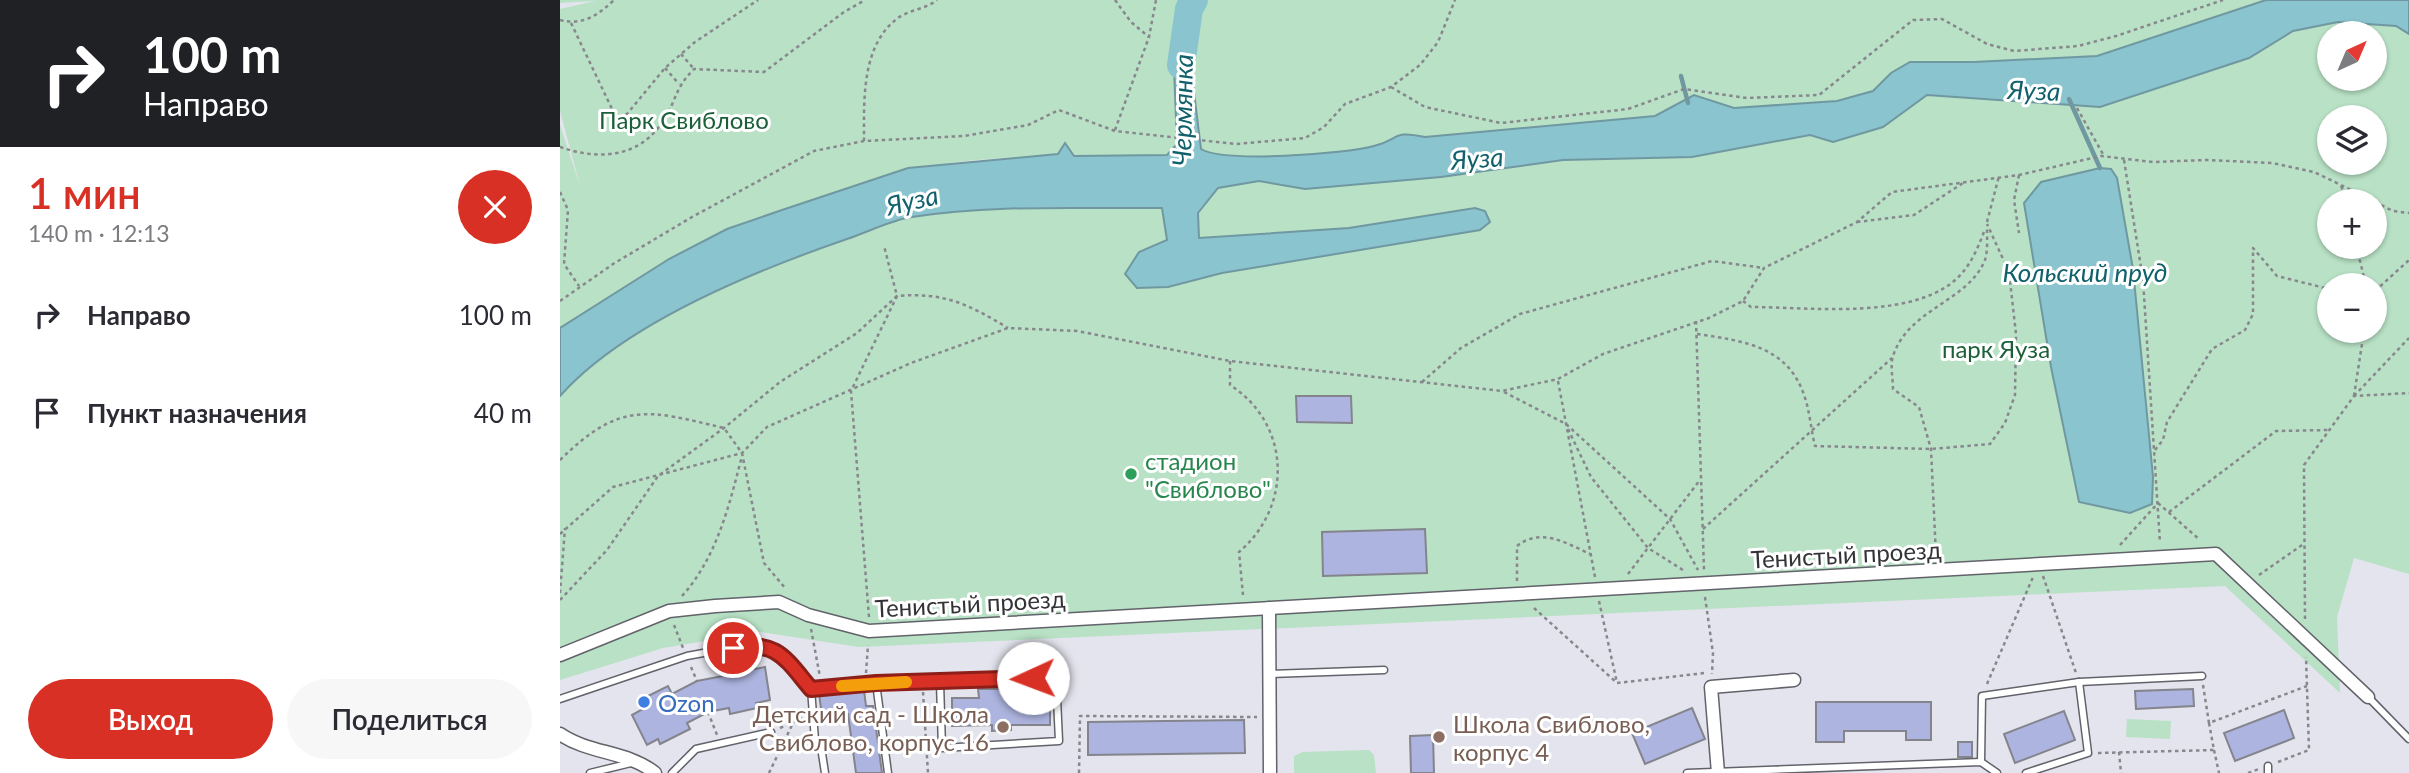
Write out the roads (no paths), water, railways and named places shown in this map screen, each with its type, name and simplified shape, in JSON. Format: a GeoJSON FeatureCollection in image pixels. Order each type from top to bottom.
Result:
{"type":"FeatureCollection","features":[{"type":"Feature","properties":{"kind":"street","name":"Тенистый проезд"},"geometry":{"type":"LineString","coordinates":[[560,655],[668,611],[779,602],[808,615],[869,631],[2216,554],[2249,582],[2368,697]]}},
{"type":"Feature","properties":{"kind":"street"},"geometry":{"type":"LineString","coordinates":[[1269,608],[1270,773]]}},
{"type":"Feature","properties":{"kind":"street"},"geometry":{"type":"LineString","coordinates":[[1718,772],[1712,687],[1794,680]]}},
{"type":"Feature","properties":{"kind":"street"},"geometry":{"type":"LineString","coordinates":[[560,734],[576,745],[641,761],[655,773]]}},
{"type":"Feature","properties":{"kind":"lane"},"geometry":{"type":"LineString","coordinates":[[560,699],[687,656],[757,643],[781,654],[811,689],[815,740],[821,747],[825,773]]}},
{"type":"Feature","properties":{"kind":"lane"},"geometry":{"type":"LineString","coordinates":[[1270,674],[1384,670]]}},
{"type":"Feature","properties":{"kind":"lane"},"geometry":{"type":"LineString","coordinates":[[1981,762],[1982,696],[2079,682],[2202,676]]}},
{"type":"Feature","properties":{"kind":"lane"},"geometry":{"type":"LineString","coordinates":[[811,689],[876,683],[1056,677],[1059,741],[942,748],[940,681]]}},
{"type":"Feature","properties":{"kind":"lane"},"geometry":{"type":"LineString","coordinates":[[2026,773],[2088,753],[2079,682]]}},
{"type":"Feature","properties":{"kind":"lane"},"geometry":{"type":"LineString","coordinates":[[876,683],[887,773]]}},
{"type":"Feature","properties":{"kind":"lane"},"geometry":{"type":"LineString","coordinates":[[2368,697],[2409,739]]}},
{"type":"Feature","properties":{"kind":"lane"},"geometry":{"type":"LineString","coordinates":[[672,773],[696,749],[771,732]]}},
{"type":"Feature","properties":{"kind":"lane"},"geometry":{"type":"LineString","coordinates":[[590,773],[592,770],[641,761]]}},
{"type":"Feature","properties":{"kind":"lane"},"geometry":{"type":"LineString","coordinates":[[1688,773],[1981,762],[1997,773]]}},
{"type":"Feature","properties":{"kind":"water","name":"Яуза"},"geometry":{"type":"Polygon","coordinates":[[[2266,0],[2409,0],[2409,34],[2396,26],[2387,25],[2387,21],[2317,21],[2317,26],[2293,31],[2249,58],[2100,107],[1927,95],[1883,127],[1833,142],[1810,135],[1692,157],[1563,160],[1441,177],[1305,189],[1259,181],[1218,188],[1198,213],[1199,238],[1349,228],[1475,208],[1485,211],[1490,222],[1480,230],[1222,273],[1168,287],[1137,288],[1125,274],[1139,252],[1167,240],[1162,208],[974,210],[904,219],[773,266],[694,302],[619,345],[560,396],[560,328],[669,259],[727,229],[908,168],[1058,154],[1065,143],[1074,156],[1167,155],[1177,144],[1174,69],[1189,15],[1191,68],[1201,149],[1234,156],[1313,154],[1359,149],[1406,134],[1425,137],[1655,116],[1694,95],[1734,108],[1837,101],[1873,91],[1891,73],[1910,62],[2097,56],[2266,0]]]}},
{"type":"Feature","properties":{"kind":"water","name":"Кольский пруд"},"geometry":{"type":"Polygon","coordinates":[[[2100,168],[2111,169],[2117,178],[2133,269],[2153,477],[2152,504],[2130,513],[2079,502],[2051,367],[2024,203],[2041,182],[2100,168]]]}},
{"type":"Feature","properties":{"kind":"waterway","name":"Чермянка"},"geometry":{"type":"LineString","coordinates":[[1181,65],[1189,9],[1194,0]]}},
{"type":"Feature","properties":{"kind":"waterway"},"geometry":{"type":"LineString","coordinates":[[1681,76],[1688,103]]}},
{"type":"Feature","properties":{"kind":"waterway","name":"Яуза"},"geometry":{"type":"LineString","coordinates":[[2069,99],[2100,168]]}},
{"type":"Feature","properties":{"kind":"place","name":"стадион \"Свиблово\""},"geometry":{"type":"Point","coordinates":[1131,474]}},
{"type":"Feature","properties":{"kind":"place","name":"Ozon"},"geometry":{"type":"Point","coordinates":[644,702]}},
{"type":"Feature","properties":{"kind":"place","name":"Детский сад - Школа Свиблово, корпус 16"},"geometry":{"type":"Point","coordinates":[1003,727]}},
{"type":"Feature","properties":{"kind":"place","name":"Школа Свиблово, корпус 4"},"geometry":{"type":"Point","coordinates":[1439,737]}},
{"type":"Feature","properties":{"kind":"park label","name":"Парк Свиблово"},"geometry":{"type":"Point","coordinates":[684,119]}},
{"type":"Feature","properties":{"kind":"park label","name":"парк Яуза"},"geometry":{"type":"Point","coordinates":[1996,348]}}]}
